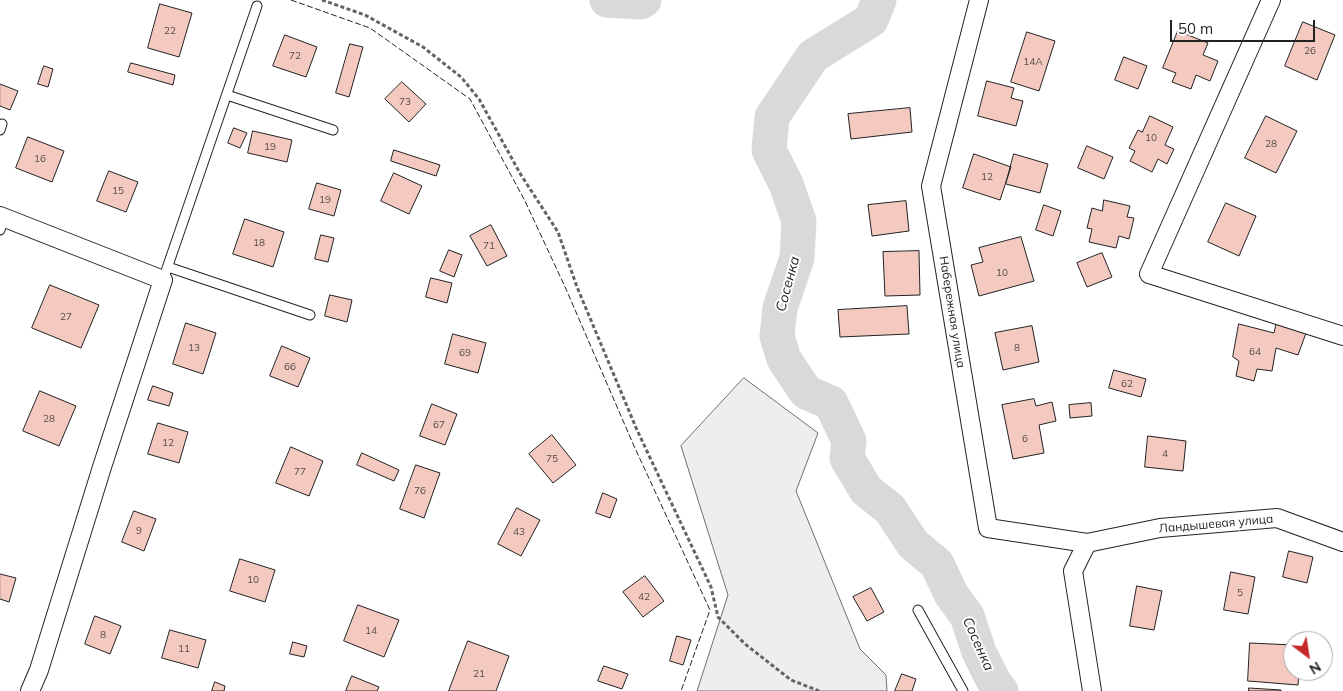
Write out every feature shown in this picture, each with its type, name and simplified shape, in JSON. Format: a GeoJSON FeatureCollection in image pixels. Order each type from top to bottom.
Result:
{"type":"FeatureCollection","features":[{"type":"Feature","properties":{"kind":"street","name":"Набережная улица"},"geometry":{"type":"LineString","coordinates":[[979,0],[931,186],[988,528],[1087,543]]}},
{"type":"Feature","properties":{"kind":"street"},"geometry":{"type":"LineString","coordinates":[[1271,0],[1149,274],[1343,336]]}},
{"type":"Feature","properties":{"kind":"street"},"geometry":{"type":"LineString","coordinates":[[1,221],[165,274],[102,467],[39,670],[30,691]]}},
{"type":"Feature","properties":{"kind":"street","name":"Ландышевая улица"},"geometry":{"type":"LineString","coordinates":[[1087,543],[1160,528],[1277,518],[1343,542]]}},
{"type":"Feature","properties":{"kind":"street"},"geometry":{"type":"LineString","coordinates":[[1087,543],[1073,571],[1092,691]]}},
{"type":"Feature","properties":{"kind":"lane"},"geometry":{"type":"LineString","coordinates":[[257,6],[165,274],[310,315]]}},
{"type":"Feature","properties":{"kind":"lane"},"geometry":{"type":"LineString","coordinates":[[226,95],[333,130]]}},
{"type":"Feature","properties":{"kind":"lane"},"geometry":{"type":"LineString","coordinates":[[918,610],[963,691]]}},
{"type":"Feature","properties":{"kind":"path"},"geometry":{"type":"LineString","coordinates":[[322,0],[365,15],[423,47],[461,76],[479,99],[522,175],[558,232],[577,287],[637,430],[711,587],[718,616],[745,644],[791,680],[819,691]]}},
{"type":"Feature","properties":{"kind":"shaded area"},"geometry":{"type":"Polygon","coordinates":[[[744,378],[818,433],[796,491],[860,649],[886,675],[887,691],[697,691],[728,595],[681,446],[744,378]]]}},
{"type":"Feature","properties":{"kind":"building"},"geometry":{"type":"Polygon","coordinates":[[[160,4],[192,13],[179,57],[148,48],[160,4]]]}},
{"type":"Feature","properties":{"kind":"building"},"geometry":{"type":"Polygon","coordinates":[[[1303,22],[1335,35],[1317,80],[1285,66],[1303,22]]]}},
{"type":"Feature","properties":{"kind":"building"},"geometry":{"type":"Polygon","coordinates":[[[1178,31],[1208,43],[1203,55],[1218,61],[1210,81],[1196,75],[1191,89],[1172,82],[1176,73],[1163,68],[1178,31]]]}},
{"type":"Feature","properties":{"kind":"building"},"geometry":{"type":"Polygon","coordinates":[[[1027,32],[1055,41],[1039,91],[1011,82],[1027,32]]]}},
{"type":"Feature","properties":{"kind":"building"},"geometry":{"type":"Polygon","coordinates":[[[285,35],[317,47],[306,77],[273,66],[285,35]]]}},
{"type":"Feature","properties":{"kind":"building"},"geometry":{"type":"Polygon","coordinates":[[[350,44],[363,47],[349,97],[336,93],[350,44]]]}},
{"type":"Feature","properties":{"kind":"building"},"geometry":{"type":"Polygon","coordinates":[[[1124,57],[1147,66],[1138,89],[1115,80],[1124,57]]]}},
{"type":"Feature","properties":{"kind":"building"},"geometry":{"type":"Polygon","coordinates":[[[131,63],[175,75],[173,85],[128,72],[131,63]]]}},
{"type":"Feature","properties":{"kind":"building"},"geometry":{"type":"Polygon","coordinates":[[[44,66],[53,69],[48,87],[38,84],[44,66]]]}},
{"type":"Feature","properties":{"kind":"building"},"geometry":{"type":"Polygon","coordinates":[[[987,81],[1014,88],[1011,98],[1023,101],[1016,126],[978,116],[987,81]]]}},
{"type":"Feature","properties":{"kind":"building"},"geometry":{"type":"Polygon","coordinates":[[[402,82],[426,104],[409,122],[385,99],[402,82]]]}},
{"type":"Feature","properties":{"kind":"building"},"geometry":{"type":"Polygon","coordinates":[[[0,84],[18,91],[10,110],[0,106],[0,84]]]}},
{"type":"Feature","properties":{"kind":"building"},"geometry":{"type":"Polygon","coordinates":[[[910,108],[912,132],[851,139],[848,114],[910,108]]]}},
{"type":"Feature","properties":{"kind":"building"},"geometry":{"type":"Polygon","coordinates":[[[1150,116],[1173,127],[1165,145],[1174,149],[1167,164],[1158,159],[1152,172],[1130,161],[1135,151],[1129,148],[1138,130],[1142,132],[1150,116]]]}},
{"type":"Feature","properties":{"kind":"building"},"geometry":{"type":"Polygon","coordinates":[[[1266,116],[1297,131],[1276,173],[1245,158],[1266,116]]]}},
{"type":"Feature","properties":{"kind":"building"},"geometry":{"type":"Polygon","coordinates":[[[234,128],[247,133],[240,148],[228,143],[234,128]]]}},
{"type":"Feature","properties":{"kind":"building"},"geometry":{"type":"Polygon","coordinates":[[[253,131],[292,140],[287,162],[248,153],[253,131]]]}},
{"type":"Feature","properties":{"kind":"building"},"geometry":{"type":"Polygon","coordinates":[[[28,137],[64,151],[52,182],[16,168],[28,137]]]}},
{"type":"Feature","properties":{"kind":"building"},"geometry":{"type":"Polygon","coordinates":[[[1087,146],[1113,157],[1104,179],[1078,168],[1087,146]]]}},
{"type":"Feature","properties":{"kind":"building"},"geometry":{"type":"Polygon","coordinates":[[[394,150],[440,165],[436,176],[391,161],[394,150]]]}},
{"type":"Feature","properties":{"kind":"building"},"geometry":{"type":"Polygon","coordinates":[[[974,154],[1011,167],[1000,200],[963,188],[974,154]]]}},
{"type":"Feature","properties":{"kind":"building"},"geometry":{"type":"Polygon","coordinates":[[[1014,154],[1048,164],[1040,193],[1006,184],[1014,154]]]}},
{"type":"Feature","properties":{"kind":"building"},"geometry":{"type":"Polygon","coordinates":[[[109,171],[138,182],[126,212],[97,201],[109,171]]]}},
{"type":"Feature","properties":{"kind":"building"},"geometry":{"type":"Polygon","coordinates":[[[394,173],[422,186],[409,214],[381,201],[394,173]]]}},
{"type":"Feature","properties":{"kind":"building"},"geometry":{"type":"Polygon","coordinates":[[[317,183],[341,190],[334,216],[309,209],[317,183]]]}},
{"type":"Feature","properties":{"kind":"building"},"geometry":{"type":"Polygon","coordinates":[[[1104,200],[1130,206],[1127,217],[1134,218],[1129,239],[1119,236],[1116,248],[1089,242],[1092,229],[1087,228],[1092,208],[1102,211],[1104,200]]]}},
{"type":"Feature","properties":{"kind":"building"},"geometry":{"type":"Polygon","coordinates":[[[906,201],[909,231],[872,236],[868,205],[906,201]]]}},
{"type":"Feature","properties":{"kind":"building"},"geometry":{"type":"Polygon","coordinates":[[[1226,203],[1256,216],[1239,256],[1208,242],[1226,203]]]}},
{"type":"Feature","properties":{"kind":"building"},"geometry":{"type":"Polygon","coordinates":[[[1044,205],[1061,211],[1053,236],[1036,230],[1044,205]]]}},
{"type":"Feature","properties":{"kind":"building"},"geometry":{"type":"Polygon","coordinates":[[[245,219],[284,232],[273,267],[233,254],[245,219]]]}},
{"type":"Feature","properties":{"kind":"building"},"geometry":{"type":"Polygon","coordinates":[[[491,225],[507,256],[487,266],[470,236],[491,225]]]}},
{"type":"Feature","properties":{"kind":"building"},"geometry":{"type":"Polygon","coordinates":[[[321,235],[334,238],[328,262],[315,259],[321,235]]]}},
{"type":"Feature","properties":{"kind":"building"},"geometry":{"type":"Polygon","coordinates":[[[1021,237],[1034,281],[979,296],[971,265],[983,262],[979,248],[1021,237]]]}},
{"type":"Feature","properties":{"kind":"building"},"geometry":{"type":"Polygon","coordinates":[[[449,250],[462,255],[454,277],[440,271],[449,250]]]}},
{"type":"Feature","properties":{"kind":"building"},"geometry":{"type":"Polygon","coordinates":[[[919,251],[920,295],[885,296],[883,252],[919,251]]]}},
{"type":"Feature","properties":{"kind":"building"},"geometry":{"type":"Polygon","coordinates":[[[1102,253],[1112,277],[1087,287],[1077,263],[1102,253]]]}},
{"type":"Feature","properties":{"kind":"building"},"geometry":{"type":"Polygon","coordinates":[[[431,278],[452,283],[447,303],[426,297],[431,278]]]}},
{"type":"Feature","properties":{"kind":"building"},"geometry":{"type":"Polygon","coordinates":[[[50,285],[99,305],[81,348],[32,328],[50,285]]]}},
{"type":"Feature","properties":{"kind":"building"},"geometry":{"type":"Polygon","coordinates":[[[330,295],[352,300],[347,322],[325,316],[330,295]]]}},
{"type":"Feature","properties":{"kind":"building"},"geometry":{"type":"Polygon","coordinates":[[[907,306],[909,334],[840,337],[838,310],[907,306]]]}},
{"type":"Feature","properties":{"kind":"building"},"geometry":{"type":"Polygon","coordinates":[[[186,323],[216,333],[203,374],[173,364],[186,323]]]}},
{"type":"Feature","properties":{"kind":"building"},"geometry":{"type":"Polygon","coordinates":[[[1239,324],[1274,333],[1276,324],[1306,333],[1298,355],[1276,348],[1272,371],[1257,369],[1254,381],[1236,376],[1239,361],[1233,357],[1239,324]]]}},
{"type":"Feature","properties":{"kind":"building"},"geometry":{"type":"Polygon","coordinates":[[[1032,326],[1039,362],[1003,370],[995,333],[1032,326]]]}},
{"type":"Feature","properties":{"kind":"building"},"geometry":{"type":"Polygon","coordinates":[[[453,334],[486,343],[478,373],[445,364],[453,334]]]}},
{"type":"Feature","properties":{"kind":"building"},"geometry":{"type":"Polygon","coordinates":[[[282,346],[310,358],[298,387],[270,376],[282,346]]]}},
{"type":"Feature","properties":{"kind":"building"},"geometry":{"type":"Polygon","coordinates":[[[1114,370],[1146,379],[1141,397],[1109,388],[1114,370]]]}},
{"type":"Feature","properties":{"kind":"building"},"geometry":{"type":"Polygon","coordinates":[[[153,386],[173,393],[169,406],[148,400],[153,386]]]}},
{"type":"Feature","properties":{"kind":"building"},"geometry":{"type":"Polygon","coordinates":[[[40,391],[76,406],[59,446],[23,431],[40,391]]]}},
{"type":"Feature","properties":{"kind":"building"},"geometry":{"type":"Polygon","coordinates":[[[1034,399],[1036,406],[1052,402],[1056,421],[1039,425],[1044,453],[1013,459],[1002,405],[1034,399]]]}},
{"type":"Feature","properties":{"kind":"building"},"geometry":{"type":"Polygon","coordinates":[[[1091,403],[1092,416],[1070,418],[1069,405],[1091,403]]]}},
{"type":"Feature","properties":{"kind":"building"},"geometry":{"type":"Polygon","coordinates":[[[432,404],[457,414],[445,445],[420,436],[432,404]]]}},
{"type":"Feature","properties":{"kind":"building"},"geometry":{"type":"Polygon","coordinates":[[[158,423],[188,432],[179,463],[148,454],[158,423]]]}},
{"type":"Feature","properties":{"kind":"building"},"geometry":{"type":"Polygon","coordinates":[[[552,435],[576,465],[553,483],[529,454],[552,435]]]}},
{"type":"Feature","properties":{"kind":"building"},"geometry":{"type":"Polygon","coordinates":[[[1148,436],[1186,441],[1183,471],[1145,467],[1148,436]]]}},
{"type":"Feature","properties":{"kind":"building"},"geometry":{"type":"Polygon","coordinates":[[[291,447],[323,461],[309,496],[276,483],[291,447]]]}},
{"type":"Feature","properties":{"kind":"building"},"geometry":{"type":"Polygon","coordinates":[[[362,453],[399,470],[394,481],[357,465],[362,453]]]}},
{"type":"Feature","properties":{"kind":"building"},"geometry":{"type":"Polygon","coordinates":[[[416,465],[440,473],[424,518],[400,509],[416,465]]]}},
{"type":"Feature","properties":{"kind":"building"},"geometry":{"type":"Polygon","coordinates":[[[603,493],[617,499],[610,518],[596,513],[603,493]]]}},
{"type":"Feature","properties":{"kind":"building"},"geometry":{"type":"Polygon","coordinates":[[[517,508],[540,520],[521,556],[498,544],[517,508]]]}},
{"type":"Feature","properties":{"kind":"building"},"geometry":{"type":"Polygon","coordinates":[[[134,511],[156,519],[144,551],[122,542],[134,511]]]}},
{"type":"Feature","properties":{"kind":"building"},"geometry":{"type":"Polygon","coordinates":[[[1289,551],[1313,557],[1307,583],[1283,577],[1289,551]]]}},
{"type":"Feature","properties":{"kind":"building"},"geometry":{"type":"Polygon","coordinates":[[[240,559],[275,570],[265,602],[230,591],[240,559]]]}},
{"type":"Feature","properties":{"kind":"building"},"geometry":{"type":"Polygon","coordinates":[[[1231,572],[1255,577],[1248,614],[1224,610],[1231,572]]]}},
{"type":"Feature","properties":{"kind":"building"},"geometry":{"type":"Polygon","coordinates":[[[0,574],[16,578],[9,602],[0,599],[0,574]]]}},
{"type":"Feature","properties":{"kind":"building"},"geometry":{"type":"Polygon","coordinates":[[[645,576],[664,601],[643,617],[623,592],[645,576]]]}},
{"type":"Feature","properties":{"kind":"building"},"geometry":{"type":"Polygon","coordinates":[[[1137,586],[1162,591],[1154,630],[1130,626],[1137,586]]]}},
{"type":"Feature","properties":{"kind":"building"},"geometry":{"type":"Polygon","coordinates":[[[871,588],[884,612],[867,621],[853,597],[871,588]]]}},
{"type":"Feature","properties":{"kind":"building"},"geometry":{"type":"Polygon","coordinates":[[[358,605],[399,620],[384,657],[344,641],[358,605]]]}},
{"type":"Feature","properties":{"kind":"building"},"geometry":{"type":"Polygon","coordinates":[[[95,616],[121,626],[110,654],[85,644],[95,616]]]}},
{"type":"Feature","properties":{"kind":"building"},"geometry":{"type":"Polygon","coordinates":[[[170,630],[206,640],[198,668],[162,658],[170,630]]]}},
{"type":"Feature","properties":{"kind":"building"},"geometry":{"type":"Polygon","coordinates":[[[677,636],[691,640],[683,665],[670,661],[677,636]]]}},
{"type":"Feature","properties":{"kind":"building"},"geometry":{"type":"Polygon","coordinates":[[[468,641],[509,656],[496,691],[449,691],[468,641]]]}},
{"type":"Feature","properties":{"kind":"building"},"geometry":{"type":"Polygon","coordinates":[[[293,642],[307,646],[304,657],[290,654],[293,642]]]}},
{"type":"Feature","properties":{"kind":"building"},"geometry":{"type":"Polygon","coordinates":[[[1250,643],[1283,645],[1283,681],[1298,681],[1298,685],[1248,681],[1250,643]]]}},
{"type":"Feature","properties":{"kind":"building"},"geometry":{"type":"Polygon","coordinates":[[[604,666],[628,674],[622,689],[598,681],[604,666]]]}},
{"type":"Feature","properties":{"kind":"building"},"geometry":{"type":"Polygon","coordinates":[[[902,674],[916,679],[912,691],[895,691],[902,674]]]}},
{"type":"Feature","properties":{"kind":"building"},"geometry":{"type":"Polygon","coordinates":[[[352,676],[379,687],[377,691],[346,691],[352,676]]]}},
{"type":"Feature","properties":{"kind":"building"},"geometry":{"type":"Polygon","coordinates":[[[215,682],[225,686],[224,691],[212,691],[215,682]]]}},
{"type":"Feature","properties":{"kind":"building"},"geometry":{"type":"Polygon","coordinates":[[[1249,688],[1281,690],[1281,691],[1249,691],[1249,688]]]}},
{"type":"Feature","properties":{"kind":"waterway","name":"Сосенка"},"geometry":{"type":"LineString","coordinates":[[607,0],[641,2],[644,0]]}},
{"type":"Feature","properties":{"kind":"waterway","name":"Сосенка"},"geometry":{"type":"LineString","coordinates":[[879,0],[871,20],[813,56],[772,117],[769,150],[786,184],[799,221],[797,258],[780,308],[777,336],[784,359],[806,392],[831,403],[849,441],[847,458],[866,490],[890,509],[913,544],[937,564],[951,594],[967,616],[979,652],[995,684],[1001,691]]}},
{"type":"Feature","properties":{"kind":"fence"},"geometry":{"type":"LineString","coordinates":[[291,0],[370,28],[470,99],[525,201],[566,289],[634,446],[710,610],[681,691]]}}]}
